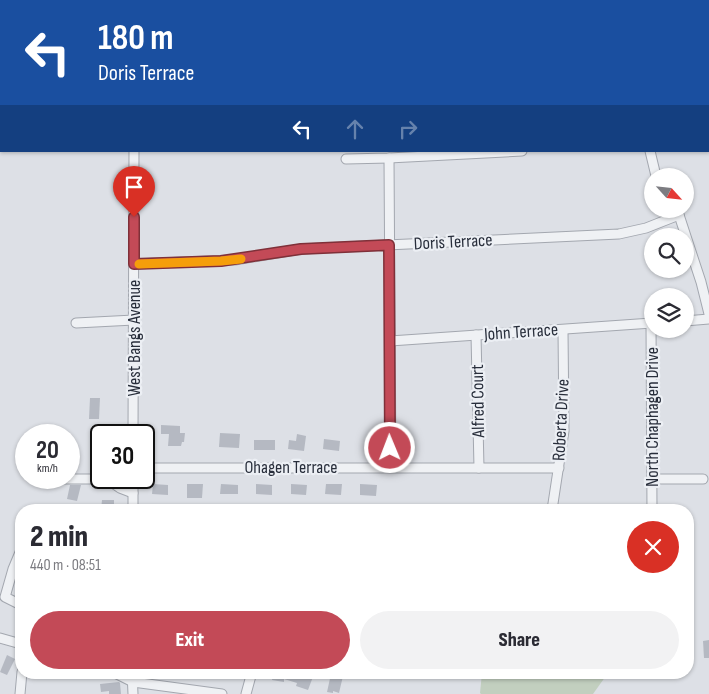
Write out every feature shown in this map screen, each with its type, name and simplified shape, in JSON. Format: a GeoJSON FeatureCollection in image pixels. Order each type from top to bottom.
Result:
{"type":"FeatureCollection","features":[{"type":"Feature","properties":{"kind":"street","name":"West Bangs Avenue"},"geometry":{"type":"LineString","coordinates":[[133,424],[134,152]]}},
{"type":"Feature","properties":{"kind":"street"},"geometry":{"type":"LineString","coordinates":[[346,159],[503,152]]}},
{"type":"Feature","properties":{"kind":"street"},"geometry":{"type":"LineString","coordinates":[[650,152],[654,168]]}},
{"type":"Feature","properties":{"kind":"street"},"geometry":{"type":"LineString","coordinates":[[389,158],[391,467]]}},
{"type":"Feature","properties":{"kind":"street","name":"Doris Terrace"},"geometry":{"type":"LineString","coordinates":[[134,264],[221,261],[301,249],[619,234],[646,228],[666,218]]}},
{"type":"Feature","properties":{"kind":"street"},"geometry":{"type":"LineString","coordinates":[[680,218],[705,281],[709,314]]}},
{"type":"Feature","properties":{"kind":"street"},"geometry":{"type":"LineString","coordinates":[[694,320],[709,319]]}},
{"type":"Feature","properties":{"kind":"street"},"geometry":{"type":"LineString","coordinates":[[76,323],[134,320]]}},
{"type":"Feature","properties":{"kind":"street","name":"John Terrace"},"geometry":{"type":"LineString","coordinates":[[390,342],[644,324]]}},
{"type":"Feature","properties":{"kind":"street","name":"Roberta Drive"},"geometry":{"type":"LineString","coordinates":[[553,504],[564,420],[563,330]]}},
{"type":"Feature","properties":{"kind":"street","name":"Alfred Court"},"geometry":{"type":"LineString","coordinates":[[476,335],[478,468]]}},
{"type":"Feature","properties":{"kind":"street","name":"North Chaphagen Drive"},"geometry":{"type":"LineString","coordinates":[[652,338],[652,504]]}},
{"type":"Feature","properties":{"kind":"street","name":"Ohagen Terrace"},"geometry":{"type":"LineString","coordinates":[[155,468],[558,468]]}},
{"type":"Feature","properties":{"kind":"street"},"geometry":{"type":"LineString","coordinates":[[652,479],[703,479]]}},
{"type":"Feature","properties":{"kind":"street"},"geometry":{"type":"LineString","coordinates":[[123,489],[133,493]]}},
{"type":"Feature","properties":{"kind":"street"},"geometry":{"type":"LineString","coordinates":[[133,489],[133,504]]}},
{"type":"Feature","properties":{"kind":"street"},"geometry":{"type":"LineString","coordinates":[[15,566],[5,597],[15,602]]}},
{"type":"Feature","properties":{"kind":"street"},"geometry":{"type":"LineString","coordinates":[[0,638],[15,642]]}},
{"type":"Feature","properties":{"kind":"street"},"geometry":{"type":"LineString","coordinates":[[20,694],[21,679]]}},
{"type":"Feature","properties":{"kind":"street"},"geometry":{"type":"LineString","coordinates":[[132,679],[133,694]]}},
{"type":"Feature","properties":{"kind":"street"},"geometry":{"type":"LineString","coordinates":[[143,679],[222,694]]}},
{"type":"Feature","properties":{"kind":"street"},"geometry":{"type":"LineString","coordinates":[[246,694],[250,679]]}},
{"type":"Feature","properties":{"kind":"green space"},"geometry":{"type":"Polygon","coordinates":[[[481,679],[604,679],[593,694],[480,693],[481,679]]]}},
{"type":"Feature","properties":{"kind":"building"},"geometry":{"type":"Polygon","coordinates":[[[90,398],[100,398],[99,419],[89,419],[90,398]]]}},
{"type":"Feature","properties":{"kind":"building"},"geometry":{"type":"Polygon","coordinates":[[[161,425],[180,426],[180,433],[185,433],[184,442],[182,442],[181,446],[168,446],[169,434],[161,434],[161,425]]]}},
{"type":"Feature","properties":{"kind":"building"},"geometry":{"type":"Polygon","coordinates":[[[220,433],[240,434],[239,448],[219,447],[220,433]]]}},
{"type":"Feature","properties":{"kind":"building"},"geometry":{"type":"Polygon","coordinates":[[[297,434],[306,436],[304,451],[288,449],[289,440],[296,441],[297,434]]]}},
{"type":"Feature","properties":{"kind":"building"},"geometry":{"type":"Polygon","coordinates":[[[324,439],[340,441],[339,451],[323,449],[324,439]]]}},
{"type":"Feature","properties":{"kind":"building"},"geometry":{"type":"Polygon","coordinates":[[[254,440],[275,440],[275,450],[254,450],[254,440]]]}},
{"type":"Feature","properties":{"kind":"building"},"geometry":{"type":"Polygon","coordinates":[[[155,484],[168,485],[168,495],[152,494],[155,484]]]}},
{"type":"Feature","properties":{"kind":"building"},"geometry":{"type":"Polygon","coordinates":[[[187,484],[203,484],[202,498],[187,498],[187,484]]]}},
{"type":"Feature","properties":{"kind":"building"},"geometry":{"type":"Polygon","coordinates":[[[221,484],[238,485],[238,494],[220,494],[221,484]]]}},
{"type":"Feature","properties":{"kind":"building"},"geometry":{"type":"Polygon","coordinates":[[[256,484],[272,485],[272,495],[256,494],[256,484]]]}},
{"type":"Feature","properties":{"kind":"building"},"geometry":{"type":"Polygon","coordinates":[[[291,484],[307,485],[306,495],[291,494],[291,484]]]}},
{"type":"Feature","properties":{"kind":"building"},"geometry":{"type":"Polygon","coordinates":[[[326,484],[342,484],[341,495],[325,494],[326,484]]]}},
{"type":"Feature","properties":{"kind":"building"},"geometry":{"type":"Polygon","coordinates":[[[360,484],[377,485],[376,496],[360,495],[360,484]]]}},
{"type":"Feature","properties":{"kind":"building"},"geometry":{"type":"Polygon","coordinates":[[[69,489],[80,489],[77,501],[67,499],[69,489]]]}},
{"type":"Feature","properties":{"kind":"building"},"geometry":{"type":"Polygon","coordinates":[[[102,500],[114,500],[114,504],[102,504],[102,500]]]}},
{"type":"Feature","properties":{"kind":"building"},"geometry":{"type":"Polygon","coordinates":[[[709,640],[709,658],[704,658],[703,641],[709,640]]]}},
{"type":"Feature","properties":{"kind":"building"},"geometry":{"type":"Polygon","coordinates":[[[7,655],[15,659],[7,675],[0,672],[7,655]]]}},
{"type":"Feature","properties":{"kind":"building"},"geometry":{"type":"Polygon","coordinates":[[[284,679],[284,682],[272,680],[284,679]]]}},
{"type":"Feature","properties":{"kind":"building"},"geometry":{"type":"Polygon","coordinates":[[[284,679],[312,679],[308,690],[296,686],[297,683],[284,679]]]}},
{"type":"Feature","properties":{"kind":"building"},"geometry":{"type":"Polygon","coordinates":[[[330,679],[342,679],[339,693],[327,692],[330,679]]]}},
{"type":"Feature","properties":{"kind":"building"},"geometry":{"type":"Polygon","coordinates":[[[119,682],[121,694],[109,694],[109,691],[101,692],[100,684],[119,682]]]}},
{"type":"Feature","properties":{"kind":"slow traffic"},"geometry":{"type":"LineString","coordinates":[[139,264],[241,259]]}},
{"type":"Feature","properties":{"kind":"route"},"geometry":{"type":"LineString","coordinates":[[134,217],[134,264],[235,260],[301,249],[389,245],[390,448]]}}]}
